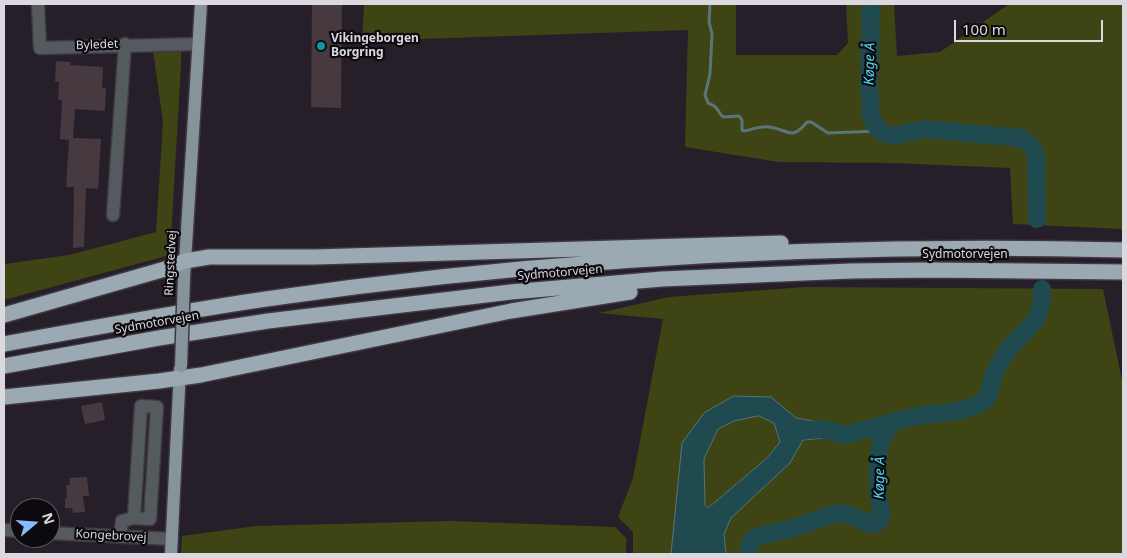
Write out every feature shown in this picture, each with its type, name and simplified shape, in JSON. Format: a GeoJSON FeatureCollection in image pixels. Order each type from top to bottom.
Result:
{"type":"FeatureCollection","features":[{"type":"Feature","properties":{"kind":"highway"},"geometry":{"type":"LineString","coordinates":[[4,315],[165,269],[185,261],[209,257],[345,256],[797,242],[865,249]]}},
{"type":"Feature","properties":{"kind":"highway","name":"Sydmotorvejen"},"geometry":{"type":"LineString","coordinates":[[4,344],[164,314],[269,298],[497,272],[661,259],[865,249],[1027,248],[1123,250]]}},
{"type":"Feature","properties":{"kind":"highway"},"geometry":{"type":"LineString","coordinates":[[4,398],[180,372],[613,294],[672,288],[819,281],[851,271]]}},
{"type":"Feature","properties":{"kind":"highway","name":"Sydmotorvejen"},"geometry":{"type":"LineString","coordinates":[[4,366],[258,322],[511,292],[662,279],[851,271],[1123,272]]}},
{"type":"Feature","properties":{"kind":"main road","name":"Ringstedvej"},"geometry":{"type":"LineString","coordinates":[[172,554],[184,278],[201,4]]}},
{"type":"Feature","properties":{"kind":"street","name":"Byledet"},"geometry":{"type":"LineString","coordinates":[[38,4],[40,48],[125,44],[198,44]]}},
{"type":"Feature","properties":{"kind":"street"},"geometry":{"type":"LineString","coordinates":[[113,215],[125,44]]}},
{"type":"Feature","properties":{"kind":"street"},"geometry":{"type":"LineString","coordinates":[[120,537],[122,521],[134,518],[150,519],[157,407],[140,406],[134,518]]}},
{"type":"Feature","properties":{"kind":"street","name":"Kongebrovej"},"geometry":{"type":"LineString","coordinates":[[60,534],[172,539]]}},
{"type":"Feature","properties":{"kind":"green space"},"geometry":{"type":"Polygon","coordinates":[[[364,4],[736,4],[736,55],[837,55],[848,43],[846,4],[894,4],[897,56],[940,52],[1009,4],[1123,4],[1123,229],[1013,224],[1010,168],[892,163],[779,162],[685,147],[688,30],[362,41],[364,4]]]}},
{"type":"Feature","properties":{"kind":"green space"},"geometry":{"type":"Polygon","coordinates":[[[153,50],[181,50],[170,255],[4,300],[4,264],[69,255],[156,232],[163,122],[153,50]]]}},
{"type":"Feature","properties":{"kind":"green space"},"geometry":{"type":"Polygon","coordinates":[[[805,287],[1103,289],[1123,385],[1123,554],[726,554],[724,534],[731,518],[790,463],[803,439],[825,438],[819,422],[796,418],[771,397],[704,413],[676,514],[671,554],[633,554],[633,532],[618,517],[633,478],[663,319],[599,313],[669,297],[805,287]]]}},
{"type":"Feature","properties":{"kind":"green space"},"geometry":{"type":"Polygon","coordinates":[[[759,416],[774,423],[780,442],[767,458],[708,508],[705,505],[704,459],[718,429],[734,421],[759,416]]]}},
{"type":"Feature","properties":{"kind":"green space"},"geometry":{"type":"Polygon","coordinates":[[[451,521],[615,527],[626,538],[626,554],[181,554],[182,536],[256,526],[451,521]]]}},
{"type":"Feature","properties":{"kind":"water"},"geometry":{"type":"Polygon","coordinates":[[[734,396],[771,397],[796,418],[819,422],[825,438],[803,440],[790,463],[731,518],[724,534],[726,554],[671,554],[682,443],[704,413],[734,396]],[[759,416],[734,421],[718,429],[704,459],[705,505],[708,508],[767,458],[780,442],[774,423],[759,416]]]}},
{"type":"Feature","properties":{"kind":"building"},"geometry":{"type":"Polygon","coordinates":[[[312,4],[342,4],[341,108],[311,107],[312,4]]]}},
{"type":"Feature","properties":{"kind":"building"},"geometry":{"type":"Polygon","coordinates":[[[56,61],[71,62],[70,65],[103,67],[102,88],[106,88],[105,111],[75,109],[73,138],[101,139],[98,189],[86,188],[84,247],[73,248],[74,187],[66,187],[69,140],[60,139],[62,100],[58,100],[59,82],[55,82],[56,61]]]}},
{"type":"Feature","properties":{"kind":"building"},"geometry":{"type":"Polygon","coordinates":[[[102,402],[105,420],[85,424],[81,406],[102,402]]]}},
{"type":"Feature","properties":{"kind":"building"},"geometry":{"type":"Polygon","coordinates":[[[87,477],[89,496],[83,496],[85,512],[73,513],[72,508],[65,508],[65,498],[67,498],[66,485],[70,485],[69,478],[87,477]]]}},
{"type":"Feature","properties":{"kind":"waterway"},"geometry":{"type":"LineString","coordinates":[[710,4],[709,22],[712,34],[710,74],[705,95],[708,103],[716,108],[723,117],[739,116],[742,120],[742,130],[745,131],[766,127],[793,133],[797,132],[807,122],[811,122],[828,133],[880,131]]}},
{"type":"Feature","properties":{"kind":"waterway","name":"Køge Å"},"geometry":{"type":"LineString","coordinates":[[871,4],[869,88],[871,117],[878,129],[883,133],[893,136],[925,129],[1021,138],[1030,145],[1036,155],[1037,219]]}},
{"type":"Feature","properties":{"kind":"waterway","name":"Køge Å"},"geometry":{"type":"LineString","coordinates":[[749,554],[749,544],[759,536],[791,529],[836,513],[850,515],[870,524],[880,520],[879,451],[883,438],[893,422],[916,416],[959,410],[975,406],[985,400],[989,393],[993,376],[1004,355],[1034,322],[1040,309],[1042,289]]}},
{"type":"Feature","properties":{"kind":"waterway"},"geometry":{"type":"LineString","coordinates":[[798,431],[822,429],[845,435],[893,422]]}},
{"type":"Feature","properties":{"kind":"place","name":"Vikingeborgen Borgring"},"geometry":{"type":"Point","coordinates":[321,46]}}]}
